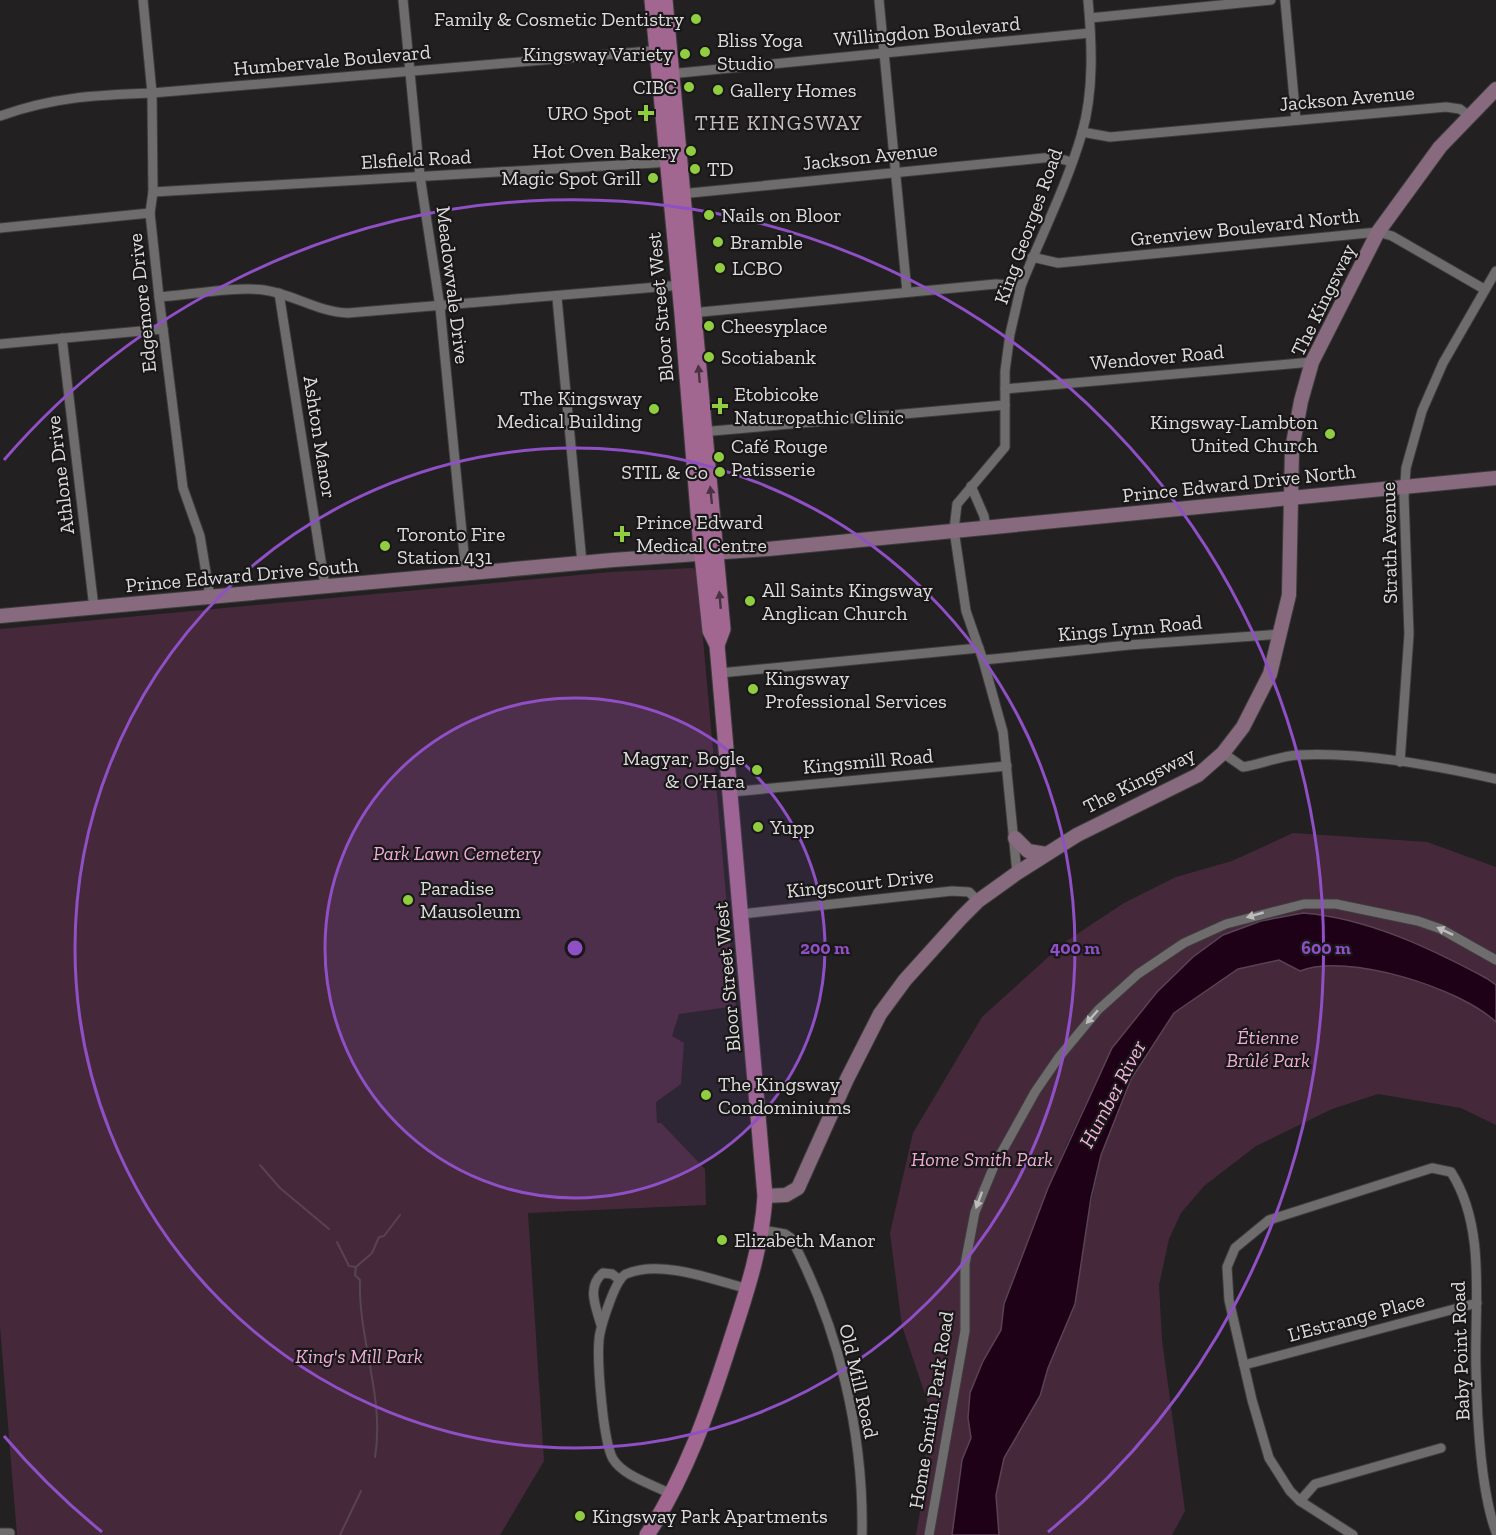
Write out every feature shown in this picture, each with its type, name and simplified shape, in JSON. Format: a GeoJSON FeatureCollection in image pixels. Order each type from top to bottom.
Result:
{"type":"FeatureCollection","features":[{"type":"Feature","properties":{"kind":"main road","name":"Bloor Street West"},"geometry":{"type":"LineString","coordinates":[[647,1535],[671,1494],[703,1424],[748,1288],[762,1230],[765,1196],[717,645],[723,629],[709,554],[666,75],[652,0]]}},
{"type":"Feature","properties":{"kind":"main road","name":"Bloor Street West"},"geometry":{"type":"LineString","coordinates":[[663,50],[665,0]]}},
{"type":"Feature","properties":{"kind":"street","name":"Edgemore Drive"},"geometry":{"type":"LineString","coordinates":[[143,0],[152,93],[153,192],[150,213],[162,329],[183,488],[200,536],[210,597]]}},
{"type":"Feature","properties":{"kind":"street","name":"Meadowvale Drive"},"geometry":{"type":"LineString","coordinates":[[403,0],[412,72],[420,176],[440,308],[466,574]]}},
{"type":"Feature","properties":{"kind":"street"},"geometry":{"type":"LineString","coordinates":[[879,0],[907,292]]}},
{"type":"Feature","properties":{"kind":"street","name":"King Georges Road"},"geometry":{"type":"LineString","coordinates":[[1017,873],[1003,732],[983,660],[966,611],[954,530],[957,504],[1005,447],[1005,388],[1010,334],[1021,286],[1072,162],[1082,132],[1089,95],[1090,18],[1088,0]]}},
{"type":"Feature","properties":{"kind":"street"},"geometry":{"type":"LineString","coordinates":[[1090,18],[1271,0]]}},
{"type":"Feature","properties":{"kind":"street"},"geometry":{"type":"LineString","coordinates":[[1285,0],[1296,120]]}},
{"type":"Feature","properties":{"kind":"street","name":"Willingdon Boulevard"},"geometry":{"type":"LineString","coordinates":[[666,75],[1090,33]]}},
{"type":"Feature","properties":{"kind":"street","name":"Humbervale Boulevard"},"geometry":{"type":"LineString","coordinates":[[0,116],[62,98],[152,93],[663,50]]}},
{"type":"Feature","properties":{"kind":"street","name":"The Kingsway"},"geometry":{"type":"LineString","coordinates":[[765,1196],[786,1195],[798,1188],[847,1079],[880,1014],[905,980],[978,901],[1046,854],[1098,823],[1198,775],[1223,753],[1243,727],[1264,691],[1281,634],[1290,586],[1289,498],[1294,435],[1312,362],[1377,232],[1420,172],[1496,89]]}},
{"type":"Feature","properties":{"kind":"street","name":"Jackson Avenue"},"geometry":{"type":"LineString","coordinates":[[1082,132],[1110,137],[1446,107],[1460,109],[1469,116]]}},
{"type":"Feature","properties":{"kind":"street","name":"Jackson Avenue"},"geometry":{"type":"LineString","coordinates":[[677,194],[1053,157],[1072,162]]}},
{"type":"Feature","properties":{"kind":"street","name":"Elsfield Road"},"geometry":{"type":"LineString","coordinates":[[153,192],[674,162]]}},
{"type":"Feature","properties":{"kind":"street"},"geometry":{"type":"LineString","coordinates":[[0,228],[150,213]]}},
{"type":"Feature","properties":{"kind":"street","name":"Grenview Boulevard North"},"geometry":{"type":"LineString","coordinates":[[1032,257],[1058,263],[1377,232],[1392,236],[1484,290]]}},
{"type":"Feature","properties":{"kind":"street","name":"Strath Avenue"},"geometry":{"type":"LineString","coordinates":[[1400,762],[1409,634],[1404,486],[1410,450],[1422,411],[1443,363],[1496,271]]}},
{"type":"Feature","properties":{"kind":"street"},"geometry":{"type":"LineString","coordinates":[[688,314],[996,284],[1021,286]]}},
{"type":"Feature","properties":{"kind":"street"},"geometry":{"type":"LineString","coordinates":[[159,297],[256,289],[279,293],[338,313],[440,308],[685,285]]}},
{"type":"Feature","properties":{"kind":"street","name":"Ashton Manor"},"geometry":{"type":"LineString","coordinates":[[279,293],[325,586]]}},
{"type":"Feature","properties":{"kind":"street"},"geometry":{"type":"LineString","coordinates":[[557,298],[582,563]]}},
{"type":"Feature","properties":{"kind":"street"},"geometry":{"type":"LineString","coordinates":[[0,344],[162,329]]}},
{"type":"Feature","properties":{"kind":"street","name":"Athlone Drive"},"geometry":{"type":"LineString","coordinates":[[62,338],[94,608]]}},
{"type":"Feature","properties":{"kind":"street","name":"Wendover Road"},"geometry":{"type":"LineString","coordinates":[[1005,388],[1312,362]]}},
{"type":"Feature","properties":{"kind":"street"},"geometry":{"type":"LineString","coordinates":[[698,433],[1005,405]]}},
{"type":"Feature","properties":{"kind":"street","name":"Prince Edward Drive North"},"geometry":{"type":"LineString","coordinates":[[709,554],[1496,478]]}},
{"type":"Feature","properties":{"kind":"street"},"geometry":{"type":"LineString","coordinates":[[971,486],[984,516],[986,528]]}},
{"type":"Feature","properties":{"kind":"street","name":"Prince Edward Drive South"},"geometry":{"type":"LineString","coordinates":[[0,616],[582,563],[709,554]]}},
{"type":"Feature","properties":{"kind":"street","name":"Kings Lynn Road"},"geometry":{"type":"LineString","coordinates":[[983,660],[1129,645],[1281,634]]}},
{"type":"Feature","properties":{"kind":"street"},"geometry":{"type":"LineString","coordinates":[[720,673],[979,648]]}},
{"type":"Feature","properties":{"kind":"street"},"geometry":{"type":"LineString","coordinates":[[1223,753],[1243,767],[1295,755],[1351,756],[1495,778]]}},
{"type":"Feature","properties":{"kind":"street","name":"Kingsmill Road"},"geometry":{"type":"LineString","coordinates":[[731,792],[1007,766]]}},
{"type":"Feature","properties":{"kind":"street"},"geometry":{"type":"LineString","coordinates":[[1015,838],[1028,851],[1046,854]]}},
{"type":"Feature","properties":{"kind":"street","name":"Kingscourt Drive"},"geometry":{"type":"LineString","coordinates":[[742,914],[952,891],[969,892],[978,901]]}},
{"type":"Feature","properties":{"kind":"street","name":"Home Smith Park Road"},"geometry":{"type":"LineString","coordinates":[[929,1535],[965,1331],[965,1264],[975,1212],[994,1166],[1035,1092],[1059,1057],[1104,1004],[1154,962],[1203,933],[1246,917],[1304,904],[1336,904],[1418,921],[1442,929],[1496,960]]}},
{"type":"Feature","properties":{"kind":"street","name":"Baby Point Road"},"geometry":{"type":"LineString","coordinates":[[1244,1365],[1226,1282],[1230,1256],[1243,1239],[1269,1220],[1432,1168],[1451,1172],[1466,1203],[1477,1303],[1476,1369],[1485,1479],[1496,1533]]}},
{"type":"Feature","properties":{"kind":"street","name":"Old Mill Road"},"geometry":{"type":"LineString","coordinates":[[762,1230],[785,1234],[791,1238],[832,1333],[853,1424],[862,1503],[862,1535]]}},
{"type":"Feature","properties":{"kind":"street"},"geometry":{"type":"LineString","coordinates":[[671,1494],[627,1472],[614,1460],[607,1444],[598,1342],[601,1325],[620,1280],[632,1272],[670,1269],[748,1288]]}},
{"type":"Feature","properties":{"kind":"street"},"geometry":{"type":"LineString","coordinates":[[601,1325],[594,1300],[593,1286],[596,1279],[603,1273],[612,1274],[620,1280]]}},
{"type":"Feature","properties":{"kind":"street","name":"L'Estrange Place"},"geometry":{"type":"LineString","coordinates":[[1244,1365],[1477,1303]]}},
{"type":"Feature","properties":{"kind":"street"},"geometry":{"type":"LineString","coordinates":[[1244,1365],[1269,1458],[1290,1491],[1314,1512],[1353,1535]]}},
{"type":"Feature","properties":{"kind":"street"},"geometry":{"type":"LineString","coordinates":[[1300,1501],[1315,1484],[1441,1448]]}},
{"type":"Feature","properties":{"kind":"green space","name":"Park Lawn Cemetery"},"geometry":{"type":"Polygon","coordinates":[[[693,568],[697,572],[736,1006],[679,1014],[672,1036],[684,1043],[681,1084],[656,1102],[657,1123],[661,1123],[705,1169],[706,1205],[528,1213],[544,1461],[500,1535],[17,1535],[0,1327],[0,629],[611,572],[693,568]]]}},
{"type":"Feature","properties":{"kind":"green space","name":"Home Smith Park"},"geometry":{"type":"Polygon","coordinates":[[[1293,833],[1427,842],[1496,867],[1496,985],[1459,964],[1408,940],[1373,929],[1303,913],[1261,921],[1171,980],[1157,992],[1112,1048],[1066,1145],[1004,1304],[1001,1330],[983,1361],[968,1418],[971,1438],[962,1460],[952,1535],[916,1535],[922,1500],[929,1406],[902,1326],[890,1233],[913,1133],[982,1017],[1065,942],[1124,903],[1176,877],[1232,861],[1293,833]]]}},
{"type":"Feature","properties":{"kind":"green space","name":"Étienne Brûlé Park"},"geometry":{"type":"Polygon","coordinates":[[[1279,960],[1300,971],[1320,966],[1345,966],[1402,977],[1431,986],[1479,1009],[1496,1022],[1496,1125],[1461,1108],[1378,1094],[1332,1109],[1256,1146],[1204,1186],[1181,1213],[1169,1239],[1159,1285],[1162,1340],[1185,1511],[1172,1535],[999,1535],[996,1495],[1004,1458],[1040,1396],[1088,1219],[1101,1155],[1131,1079],[1174,1013],[1238,969],[1279,960]]]}},
{"type":"Feature","properties":{"kind":"water","name":"Humber River"},"geometry":{"type":"Polygon","coordinates":[[[1303,913],[1351,921],[1398,936],[1486,978],[1496,985],[1496,1022],[1457,997],[1402,977],[1345,966],[1320,966],[1300,971],[1279,960],[1238,969],[1174,1013],[1131,1079],[1101,1155],[1091,1198],[1075,1304],[1048,1368],[1040,1396],[1004,1458],[996,1495],[999,1535],[952,1535],[962,1460],[971,1438],[968,1418],[970,1393],[983,1361],[1001,1330],[1004,1304],[1048,1188],[1112,1048],[1157,992],[1193,957],[1223,935],[1261,921],[1303,913]]]}},
{"type":"Feature","properties":{"kind":"waterway"},"geometry":{"type":"LineString","coordinates":[[260,1165],[280,1188],[329,1229]]}},
{"type":"Feature","properties":{"kind":"waterway"},"geometry":{"type":"LineString","coordinates":[[375,1457],[377,1413],[360,1302],[360,1280],[355,1275],[356,1267],[372,1253],[379,1237],[384,1236],[400,1215]]}},
{"type":"Feature","properties":{"kind":"waterway"},"geometry":{"type":"LineString","coordinates":[[337,1242],[349,1266],[356,1267]]}},
{"type":"Feature","properties":{"kind":"waterway"},"geometry":{"type":"LineString","coordinates":[[340,1535],[361,1491]]}},
{"type":"Feature","properties":{"kind":"place","name":"Family & Cosmetic Dentistry"},"geometry":{"type":"Point","coordinates":[696,19]}},
{"type":"Feature","properties":{"kind":"place","name":"Bliss Yoga Studio"},"geometry":{"type":"Point","coordinates":[705,52]}},
{"type":"Feature","properties":{"kind":"place","name":"Kingsway Variety"},"geometry":{"type":"Point","coordinates":[685,54]}},
{"type":"Feature","properties":{"kind":"place","name":"CIBC"},"geometry":{"type":"Point","coordinates":[689,87]}},
{"type":"Feature","properties":{"kind":"place","name":"Gallery Homes"},"geometry":{"type":"Point","coordinates":[718,90]}},
{"type":"Feature","properties":{"kind":"place","name":"URO Spot"},"geometry":{"type":"Point","coordinates":[646,113]}},
{"type":"Feature","properties":{"kind":"place","name":"Hot Oven Bakery"},"geometry":{"type":"Point","coordinates":[691,151]}},
{"type":"Feature","properties":{"kind":"place","name":"TD"},"geometry":{"type":"Point","coordinates":[695,169]}},
{"type":"Feature","properties":{"kind":"place","name":"Magic Spot Grill"},"geometry":{"type":"Point","coordinates":[653,178]}},
{"type":"Feature","properties":{"kind":"place","name":"Nails on Bloor"},"geometry":{"type":"Point","coordinates":[709,215]}},
{"type":"Feature","properties":{"kind":"place","name":"Bramble"},"geometry":{"type":"Point","coordinates":[718,242]}},
{"type":"Feature","properties":{"kind":"place","name":"LCBO"},"geometry":{"type":"Point","coordinates":[720,268]}},
{"type":"Feature","properties":{"kind":"place","name":"Cheesyplace"},"geometry":{"type":"Point","coordinates":[709,326]}},
{"type":"Feature","properties":{"kind":"place","name":"Scotiabank"},"geometry":{"type":"Point","coordinates":[709,357]}},
{"type":"Feature","properties":{"kind":"place","name":"Etobicoke Naturopathic Clinic"},"geometry":{"type":"Point","coordinates":[720,406]}},
{"type":"Feature","properties":{"kind":"place","name":"The Kingsway Medical Building"},"geometry":{"type":"Point","coordinates":[654,409]}},
{"type":"Feature","properties":{"kind":"place","name":"Kingsway-Lambton United Church"},"geometry":{"type":"Point","coordinates":[1330,434]}},
{"type":"Feature","properties":{"kind":"place","name":"Café Rouge Patisserie"},"geometry":{"type":"Point","coordinates":[719,457]}},
{"type":"Feature","properties":{"kind":"place","name":"STIL & Co"},"geometry":{"type":"Point","coordinates":[720,472]}},
{"type":"Feature","properties":{"kind":"place","name":"Prince Edward Medical Centre"},"geometry":{"type":"Point","coordinates":[622,534]}},
{"type":"Feature","properties":{"kind":"place","name":"Toronto Fire Station 431"},"geometry":{"type":"Point","coordinates":[385,546]}},
{"type":"Feature","properties":{"kind":"place","name":"All Saints Kingsway Anglican Church"},"geometry":{"type":"Point","coordinates":[750,601]}},
{"type":"Feature","properties":{"kind":"place","name":"Kingsway Professional Services"},"geometry":{"type":"Point","coordinates":[753,689]}},
{"type":"Feature","properties":{"kind":"place","name":"Magyar, Bogle & O'Hara"},"geometry":{"type":"Point","coordinates":[757,770]}},
{"type":"Feature","properties":{"kind":"place","name":"Yupp"},"geometry":{"type":"Point","coordinates":[758,827]}},
{"type":"Feature","properties":{"kind":"place","name":"Paradise Mausoleum"},"geometry":{"type":"Point","coordinates":[408,900]}},
{"type":"Feature","properties":{"kind":"place","name":"The Kingsway Condominiums"},"geometry":{"type":"Point","coordinates":[706,1095]}},
{"type":"Feature","properties":{"kind":"place","name":"Elizabeth Manor"},"geometry":{"type":"Point","coordinates":[722,1240]}},
{"type":"Feature","properties":{"kind":"place","name":"Kingsway Park Apartments"},"geometry":{"type":"Point","coordinates":[580,1516]}},
{"type":"Feature","properties":{"kind":"district","name":"THE KINGSWAY"},"geometry":{"type":"Point","coordinates":[779,122]}},
{"type":"Feature","properties":{"kind":"park label","name":"King's Mill Park"},"geometry":{"type":"Point","coordinates":[359,1356]}}]}
